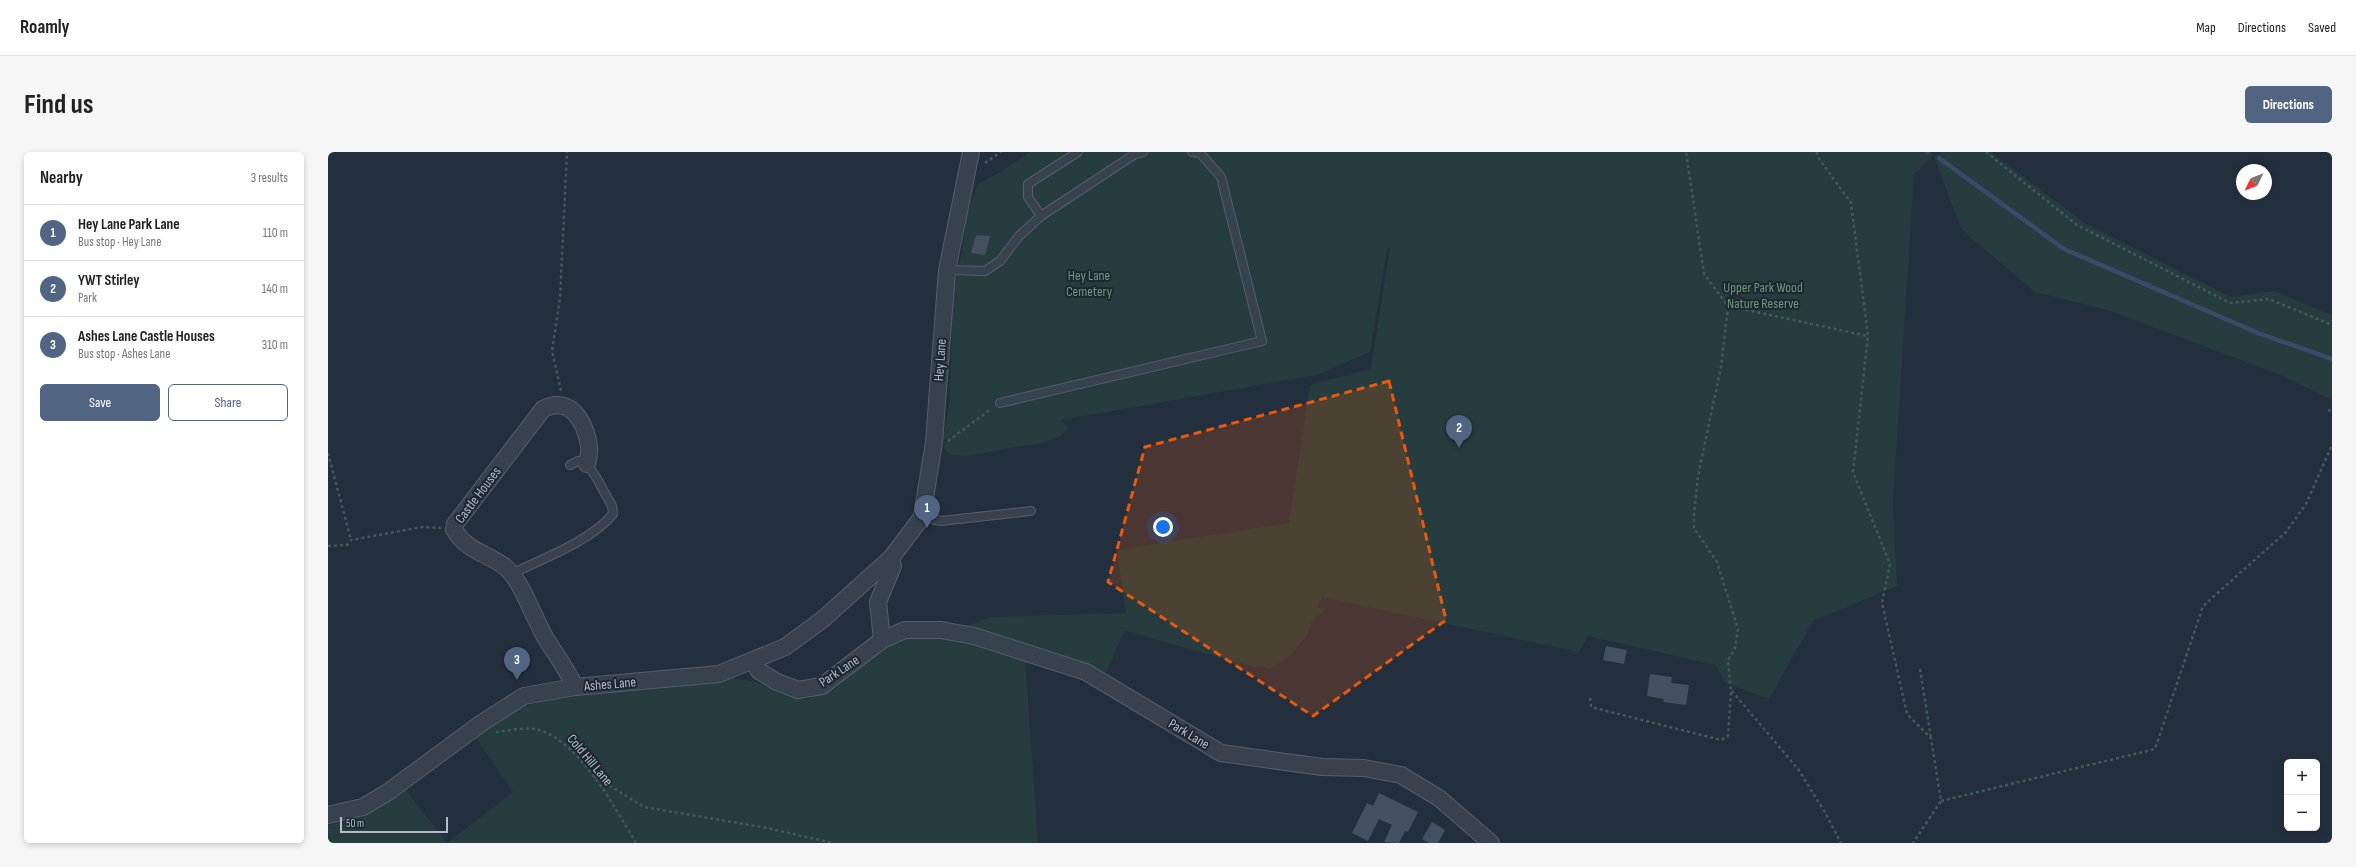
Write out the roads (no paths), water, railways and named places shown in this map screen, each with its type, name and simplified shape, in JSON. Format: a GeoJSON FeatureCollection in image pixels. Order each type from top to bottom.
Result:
{"type":"FeatureCollection","features":[{"type":"Feature","properties":{"kind":"street","name":"Hey Lane"},"geometry":{"type":"LineString","coordinates":[[891,558],[922,517],[934,442],[947,270],[971,152]]}},
{"type":"Feature","properties":{"kind":"street","name":"Castle Houses"},"geometry":{"type":"LineString","coordinates":[[575,687],[568,670],[545,637],[511,574],[504,566],[471,548],[458,537],[454,529],[455,524],[543,409],[552,404],[563,404],[576,413],[589,446],[587,464]]}},
{"type":"Feature","properties":{"kind":"street"},"geometry":{"type":"LineString","coordinates":[[882,640],[878,602],[893,566],[891,558]]}},
{"type":"Feature","properties":{"kind":"street","name":"Ashes Lane"},"geometry":{"type":"LineString","coordinates":[[328,815],[363,807],[388,792],[483,722],[524,696],[575,687],[719,674],[785,647],[822,620],[891,558]]}},
{"type":"Feature","properties":{"kind":"street","name":"Park Lane"},"geometry":{"type":"LineString","coordinates":[[753,661],[759,671],[776,682],[798,690],[822,686],[882,640],[905,630],[941,630],[974,636],[1086,672],[1221,753],[1322,767],[1364,768],[1401,775],[1439,798],[1491,843]]}},
{"type":"Feature","properties":{"kind":"lane"},"geometry":{"type":"LineString","coordinates":[[1041,216],[1028,196],[1028,184],[1078,152]]}},
{"type":"Feature","properties":{"kind":"lane"},"geometry":{"type":"LineString","coordinates":[[1000,403],[1262,341],[1220,177],[1200,153],[1192,152]]}},
{"type":"Feature","properties":{"kind":"lane"},"geometry":{"type":"LineString","coordinates":[[947,270],[985,271],[1000,261],[1019,236],[1041,216],[1137,153]]}},
{"type":"Feature","properties":{"kind":"lane"},"geometry":{"type":"LineString","coordinates":[[511,574],[576,542],[606,522],[613,514],[606,495],[587,464],[578,461],[570,465]]}},
{"type":"Feature","properties":{"kind":"lane"},"geometry":{"type":"LineString","coordinates":[[922,517],[941,521],[1031,511]]}},
{"type":"Feature","properties":{"kind":"waterway"},"geometry":{"type":"LineString","coordinates":[[1939,158],[2064,249],[2258,333],[2332,359]]}},
{"type":"Feature","properties":{"kind":"place","name":"YWT Stirley"},"geometry":{"type":"Point","coordinates":[1459,448]}},
{"type":"Feature","properties":{"kind":"place","name":"Hey Lane Park Lane"},"geometry":{"type":"Point","coordinates":[927,528]}},
{"type":"Feature","properties":{"kind":"place","name":"Ashes Lane Castle Houses"},"geometry":{"type":"Point","coordinates":[517,680]}},
{"type":"Feature","properties":{"kind":"park label","name":"Hey Lane Cemetery"},"geometry":{"type":"Point","coordinates":[1089,284]}},
{"type":"Feature","properties":{"kind":"park label","name":"Upper Park Wood Nature Reserve"},"geometry":{"type":"Point","coordinates":[1763,296]}}]}
